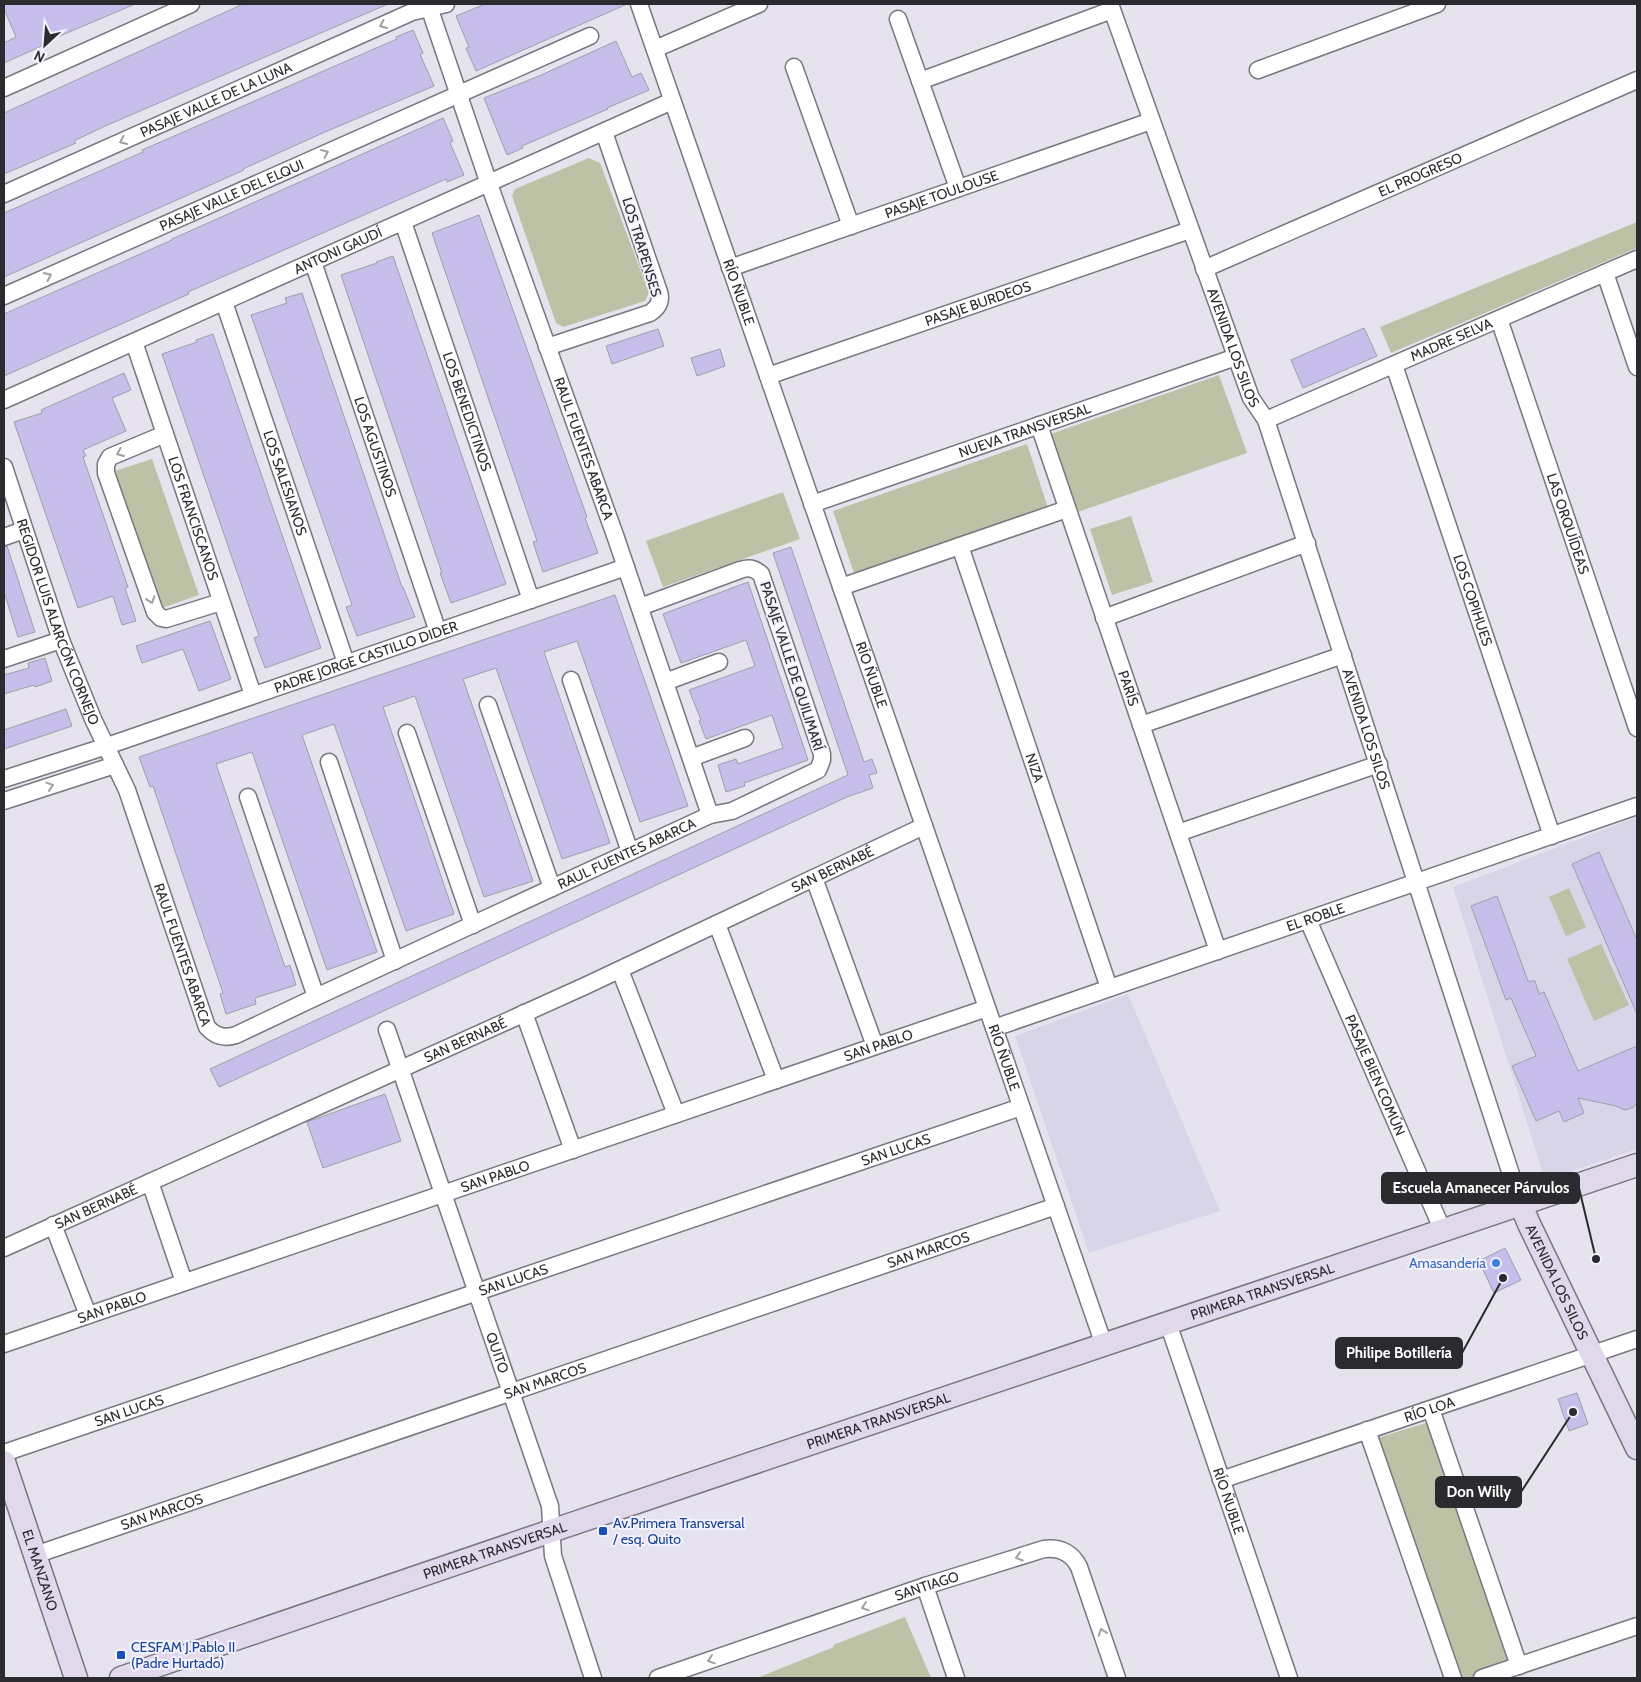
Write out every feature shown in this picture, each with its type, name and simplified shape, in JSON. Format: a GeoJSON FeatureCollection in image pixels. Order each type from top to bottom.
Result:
{"type":"FeatureCollection","features":[{"type":"Feature","properties":{"kind":"main road","name":"PRIMERA TRANSVERSAL"},"geometry":{"type":"LineString","coordinates":[[121,1678],[551,1531],[1637,1166]]}},
{"type":"Feature","properties":{"kind":"main road","name":"AVENIDA LOS SILOS"},"geometry":{"type":"LineString","coordinates":[[1521,1204],[1637,1448]]}},
{"type":"Feature","properties":{"kind":"main road","name":"EL MANZANO"},"geometry":{"type":"LineString","coordinates":[[4,1462],[76,1678]]}},
{"type":"Feature","properties":{"kind":"street"},"geometry":{"type":"LineString","coordinates":[[4,88],[191,4]]}},
{"type":"Feature","properties":{"kind":"street","name":"PASAJE VALLE DE LA LUNA"},"geometry":{"type":"LineString","coordinates":[[4,194],[412,12],[428,6],[446,4]]}},
{"type":"Feature","properties":{"kind":"street","name":"RÍO ÑUBLE"},"geometry":{"type":"LineString","coordinates":[[639,4],[1104,1345]]}},
{"type":"Feature","properties":{"kind":"street"},"geometry":{"type":"LineString","coordinates":[[654,49],[760,4]]}},
{"type":"Feature","properties":{"kind":"street"},"geometry":{"type":"LineString","coordinates":[[1258,70],[1437,4]]}},
{"type":"Feature","properties":{"kind":"street","name":"RAUL FUENTES ABARCA"},"geometry":{"type":"LineString","coordinates":[[107,746],[129,796],[207,1027],[218,1036],[230,1038],[710,815],[640,607],[489,184],[428,6]]}},
{"type":"Feature","properties":{"kind":"street"},"geometry":{"type":"LineString","coordinates":[[920,81],[1111,7]]}},
{"type":"Feature","properties":{"kind":"street","name":"AVENIDA LOS SILOS"},"geometry":{"type":"LineString","coordinates":[[1111,7],[1251,398],[1266,420],[1521,1204]]}},
{"type":"Feature","properties":{"kind":"street"},"geometry":{"type":"LineString","coordinates":[[898,19],[958,188]]}},
{"type":"Feature","properties":{"kind":"street","name":"PASAJE VALLE DEL ELQUI"},"geometry":{"type":"LineString","coordinates":[[4,296],[590,36]]}},
{"type":"Feature","properties":{"kind":"street"},"geometry":{"type":"LineString","coordinates":[[794,67],[851,226]]}},
{"type":"Feature","properties":{"kind":"street","name":"EL PROGRESO"},"geometry":{"type":"LineString","coordinates":[[1204,269],[1637,80]]}},
{"type":"Feature","properties":{"kind":"street","name":"ANTONI GAUDÍ"},"geometry":{"type":"LineString","coordinates":[[4,400],[672,101]]}},
{"type":"Feature","properties":{"kind":"street","name":"PASAJE TOULOUSE"},"geometry":{"type":"LineString","coordinates":[[730,268],[1151,121]]}},
{"type":"Feature","properties":{"kind":"street","name":"LOS TRAPENSES"},"geometry":{"type":"LineString","coordinates":[[547,347],[650,313],[657,308],[660,300],[659,292],[604,132]]}},
{"type":"Feature","properties":{"kind":"street","name":"LOS BENEDICTINOS"},"geometry":{"type":"LineString","coordinates":[[403,222],[531,600]]}},
{"type":"Feature","properties":{"kind":"street","name":"PASAJE BURDEOS"},"geometry":{"type":"LineString","coordinates":[[768,376],[1190,230]]}},
{"type":"Feature","properties":{"kind":"street","name":"MADRE SELVA"},"geometry":{"type":"LineString","coordinates":[[1266,420],[1637,259]]}},
{"type":"Feature","properties":{"kind":"street","name":"LOS AGUSTINOS"},"geometry":{"type":"LineString","coordinates":[[313,262],[438,632]]}},
{"type":"Feature","properties":{"kind":"street"},"geometry":{"type":"LineString","coordinates":[[1606,273],[1633,341],[1637,367]]}},
{"type":"Feature","properties":{"kind":"street","name":"LOS SALESIANOS"},"geometry":{"type":"LineString","coordinates":[[224,302],[346,663]]}},
{"type":"Feature","properties":{"kind":"street","name":"LAS ORQUÍDEAS"},"geometry":{"type":"LineString","coordinates":[[1499,319],[1637,728]]}},
{"type":"Feature","properties":{"kind":"street","name":"LOS FRANCISCANOS"},"geometry":{"type":"LineString","coordinates":[[134,342],[253,695]]}},
{"type":"Feature","properties":{"kind":"street","name":"NUEVA TRANSVERSAL"},"geometry":{"type":"LineString","coordinates":[[812,504],[1236,357]]}},
{"type":"Feature","properties":{"kind":"street","name":"LOS COPIHUES"},"geometry":{"type":"LineString","coordinates":[[1394,365],[1552,836]]}},
{"type":"Feature","properties":{"kind":"street","name":"PARÍS"},"geometry":{"type":"LineString","coordinates":[[1039,425],[1218,951]]}},
{"type":"Feature","properties":{"kind":"street"},"geometry":{"type":"LineString","coordinates":[[164,434],[110,457],[106,464],[106,472],[158,616],[166,619],[221,602]]}},
{"type":"Feature","properties":{"kind":"street","name":"REGIDOR LUIS ALARCÓN CORNEJO"},"geometry":{"type":"LineString","coordinates":[[4,467],[61,640],[92,719],[107,746]]}},
{"type":"Feature","properties":{"kind":"street"},"geometry":{"type":"LineString","coordinates":[[841,587],[1067,509]]}},
{"type":"Feature","properties":{"kind":"street"},"geometry":{"type":"LineString","coordinates":[[4,537],[24,530]]}},
{"type":"Feature","properties":{"kind":"street"},"geometry":{"type":"LineString","coordinates":[[1104,618],[1306,543]]}},
{"type":"Feature","properties":{"kind":"street","name":"NIZA"},"geometry":{"type":"LineString","coordinates":[[960,546],[1110,988]]}},
{"type":"Feature","properties":{"kind":"street","name":"PADRE JORGE CASTILLO DIDER"},"geometry":{"type":"LineString","coordinates":[[4,779],[107,746],[626,567]]}},
{"type":"Feature","properties":{"kind":"street","name":"PASAJE VALLE DE QUILIMARÍ"},"geometry":{"type":"LineString","coordinates":[[640,607],[747,568],[754,569],[761,574],[766,587],[822,754],[821,766],[813,773],[732,811],[724,814],[710,815]]}},
{"type":"Feature","properties":{"kind":"street"},"geometry":{"type":"LineString","coordinates":[[4,659],[61,640]]}},
{"type":"Feature","properties":{"kind":"street"},"geometry":{"type":"LineString","coordinates":[[1141,725],[1343,655]]}},
{"type":"Feature","properties":{"kind":"street"},"geometry":{"type":"LineString","coordinates":[[665,682],[719,662]]}},
{"type":"Feature","properties":{"kind":"street"},"geometry":{"type":"LineString","coordinates":[[571,680],[630,852]]}},
{"type":"Feature","properties":{"kind":"street"},"geometry":{"type":"LineString","coordinates":[[488,705],[552,888]]}},
{"type":"Feature","properties":{"kind":"street"},"geometry":{"type":"LineString","coordinates":[[407,733],[473,925]]}},
{"type":"Feature","properties":{"kind":"street"},"geometry":{"type":"LineString","coordinates":[[691,758],[745,738]]}},
{"type":"Feature","properties":{"kind":"street"},"geometry":{"type":"LineString","coordinates":[[329,762],[395,961]]}},
{"type":"Feature","properties":{"kind":"street"},"geometry":{"type":"LineString","coordinates":[[1178,833],[1379,764]]}},
{"type":"Feature","properties":{"kind":"street"},"geometry":{"type":"LineString","coordinates":[[4,801],[116,765]]}},
{"type":"Feature","properties":{"kind":"street"},"geometry":{"type":"LineString","coordinates":[[248,797],[316,997]]}},
{"type":"Feature","properties":{"kind":"street","name":"EL ROBLE"},"geometry":{"type":"LineString","coordinates":[[994,1028],[1637,806]]}},
{"type":"Feature","properties":{"kind":"street","name":"SAN BERNABÉ"},"geometry":{"type":"LineString","coordinates":[[4,1248],[620,970],[924,826]]}},
{"type":"Feature","properties":{"kind":"street"},"geometry":{"type":"LineString","coordinates":[[814,878],[875,1046]]}},
{"type":"Feature","properties":{"kind":"street","name":"PASAJE BIEN COMÚN"},"geometry":{"type":"LineString","coordinates":[[1308,920],[1444,1231]]}},
{"type":"Feature","properties":{"kind":"street"},"geometry":{"type":"LineString","coordinates":[[717,924],[776,1080]]}},
{"type":"Feature","properties":{"kind":"street"},"geometry":{"type":"LineString","coordinates":[[620,970],[676,1114]]}},
{"type":"Feature","properties":{"kind":"street","name":"SAN PABLO"},"geometry":{"type":"LineString","coordinates":[[4,1344],[987,1008]]}},
{"type":"Feature","properties":{"kind":"street"},"geometry":{"type":"LineString","coordinates":[[524,1014],[573,1150]]}},
{"type":"Feature","properties":{"kind":"street","name":"QUITO"},"geometry":{"type":"LineString","coordinates":[[387,1030],[550,1506],[553,1556],[593,1678]]}},
{"type":"Feature","properties":{"kind":"street","name":"SAN LUCAS"},"geometry":{"type":"LineString","coordinates":[[4,1453],[1021,1107]]}},
{"type":"Feature","properties":{"kind":"street"},"geometry":{"type":"LineString","coordinates":[[150,1182],[184,1282]]}},
{"type":"Feature","properties":{"kind":"street","name":"SAN MARCOS"},"geometry":{"type":"LineString","coordinates":[[35,1555],[1056,1206]]}},
{"type":"Feature","properties":{"kind":"street"},"geometry":{"type":"LineString","coordinates":[[54,1225],[88,1316]]}},
{"type":"Feature","properties":{"kind":"street","name":"RÍO ÑUBLE"},"geometry":{"type":"LineString","coordinates":[[1168,1324],[1289,1678]]}},
{"type":"Feature","properties":{"kind":"street","name":"RÍO LOA"},"geometry":{"type":"LineString","coordinates":[[1221,1480],[1637,1339]]}},
{"type":"Feature","properties":{"kind":"street"},"geometry":{"type":"LineString","coordinates":[[1431,1409],[1519,1666]]}},
{"type":"Feature","properties":{"kind":"street"},"geometry":{"type":"LineString","coordinates":[[1367,1430],[1453,1678]]}},
{"type":"Feature","properties":{"kind":"street","name":"SANTIAGO"},"geometry":{"type":"LineString","coordinates":[[658,1678],[925,1586],[1044,1549],[1059,1549],[1066,1552],[1080,1567],[1117,1678]]}},
{"type":"Feature","properties":{"kind":"street"},"geometry":{"type":"LineString","coordinates":[[925,1586],[956,1678]]}},
{"type":"Feature","properties":{"kind":"street"},"geometry":{"type":"LineString","coordinates":[[1482,1678],[1637,1626]]}},
{"type":"Feature","properties":{"kind":"shaded area"},"geometry":{"type":"Polygon","coordinates":[[[1637,817],[1637,1149],[1545,1180],[1453,887],[1637,817]]]}},
{"type":"Feature","properties":{"kind":"shaded area"},"geometry":{"type":"Polygon","coordinates":[[[1128,994],[1220,1211],[1089,1253],[1015,1036],[1128,994]]]}},
{"type":"Feature","properties":{"kind":"green space"},"geometry":{"type":"Polygon","coordinates":[[[589,158],[600,163],[649,293],[645,301],[563,327],[556,323],[512,196],[515,189],[589,158]]]}},
{"type":"Feature","properties":{"kind":"green space"},"geometry":{"type":"Polygon","coordinates":[[[1637,222],[1637,248],[1391,353],[1380,327],[1637,222]]]}},
{"type":"Feature","properties":{"kind":"green space"},"geometry":{"type":"Polygon","coordinates":[[[1219,375],[1247,453],[1075,513],[1048,435],[1219,375]]]}},
{"type":"Feature","properties":{"kind":"green space"},"geometry":{"type":"Polygon","coordinates":[[[1027,444],[1048,508],[854,573],[833,511],[1027,444]]]}},
{"type":"Feature","properties":{"kind":"green space"},"geometry":{"type":"Polygon","coordinates":[[[152,459],[199,595],[159,609],[112,472],[152,459]]]}},
{"type":"Feature","properties":{"kind":"green space"},"geometry":{"type":"Polygon","coordinates":[[[783,492],[800,539],[663,587],[646,541],[783,492]]]}},
{"type":"Feature","properties":{"kind":"green space"},"geometry":{"type":"Polygon","coordinates":[[[1131,516],[1153,582],[1112,595],[1090,529],[1131,516]]]}},
{"type":"Feature","properties":{"kind":"green space"},"geometry":{"type":"Polygon","coordinates":[[[1569,888],[1586,927],[1566,936],[1549,897],[1569,888]]]}},
{"type":"Feature","properties":{"kind":"green space"},"geometry":{"type":"Polygon","coordinates":[[[1601,944],[1629,1005],[1594,1021],[1567,959],[1601,944]]]}},
{"type":"Feature","properties":{"kind":"green space"},"geometry":{"type":"Polygon","coordinates":[[[1429,1422],[1511,1654],[1508,1664],[1469,1678],[1463,1678],[1458,1675],[1377,1438],[1429,1422]]]}},
{"type":"Feature","properties":{"kind":"green space"},"geometry":{"type":"Polygon","coordinates":[[[905,1617],[931,1678],[757,1678],[834,1647],[833,1645],[905,1617]]]}},
{"type":"Feature","properties":{"kind":"building"},"geometry":{"type":"Polygon","coordinates":[[[4,4],[135,4],[41,44],[42,46],[4,63],[4,43],[16,37],[4,9],[4,4]]]}},
{"type":"Feature","properties":{"kind":"building"},"geometry":{"type":"Polygon","coordinates":[[[243,4],[388,4],[103,127],[74,141],[76,143],[4,174],[4,113],[243,4]]]}},
{"type":"Feature","properties":{"kind":"building"},"geometry":{"type":"Polygon","coordinates":[[[485,4],[627,4],[476,71],[466,48],[469,47],[456,16],[485,4]]]}},
{"type":"Feature","properties":{"kind":"building"},"geometry":{"type":"Polygon","coordinates":[[[413,30],[423,53],[420,54],[434,86],[325,132],[4,277],[4,213],[143,152],[142,150],[397,39],[396,37],[413,30]]]}},
{"type":"Feature","properties":{"kind":"building"},"geometry":{"type":"Polygon","coordinates":[[[616,41],[632,77],[641,73],[649,90],[522,146],[523,148],[507,155],[484,98],[539,76],[616,41]]]}},
{"type":"Feature","properties":{"kind":"building"},"geometry":{"type":"Polygon","coordinates":[[[443,118],[453,141],[450,143],[464,175],[447,182],[446,179],[188,292],[189,294],[4,376],[4,314],[443,118]]]}},
{"type":"Feature","properties":{"kind":"building"},"geometry":{"type":"Polygon","coordinates":[[[479,215],[587,517],[585,518],[598,553],[543,572],[533,542],[537,541],[432,233],[479,215]]]}},
{"type":"Feature","properties":{"kind":"building"},"geometry":{"type":"Polygon","coordinates":[[[393,256],[506,584],[451,603],[341,275],[393,256]]]}},
{"type":"Feature","properties":{"kind":"building"},"geometry":{"type":"Polygon","coordinates":[[[302,293],[402,587],[415,617],[357,636],[346,607],[352,605],[251,315],[287,303],[285,298],[302,293]]]}},
{"type":"Feature","properties":{"kind":"building"},"geometry":{"type":"Polygon","coordinates":[[[1364,328],[1377,356],[1303,388],[1291,360],[1364,328]]]}},
{"type":"Feature","properties":{"kind":"building"},"geometry":{"type":"Polygon","coordinates":[[[658,329],[664,346],[612,364],[606,346],[658,329]]]}},
{"type":"Feature","properties":{"kind":"building"},"geometry":{"type":"Polygon","coordinates":[[[213,334],[321,648],[265,668],[254,638],[259,636],[162,354],[197,342],[196,340],[213,334]]]}},
{"type":"Feature","properties":{"kind":"building"},"geometry":{"type":"Polygon","coordinates":[[[720,349],[725,366],[697,376],[691,358],[720,349]]]}},
{"type":"Feature","properties":{"kind":"building"},"geometry":{"type":"Polygon","coordinates":[[[124,373],[131,390],[112,398],[126,431],[83,450],[86,456],[83,457],[128,587],[125,588],[136,621],[122,625],[113,596],[78,608],[14,422],[42,413],[41,410],[124,373]]]}},
{"type":"Feature","properties":{"kind":"building"},"geometry":{"type":"Polygon","coordinates":[[[7,546],[35,632],[18,637],[4,592],[4,547],[7,546]]]}},
{"type":"Feature","properties":{"kind":"building"},"geometry":{"type":"Polygon","coordinates":[[[791,547],[864,762],[872,759],[877,773],[869,775],[873,788],[847,797],[219,1087],[210,1069],[848,775],[773,553],[791,547]]]}},
{"type":"Feature","properties":{"kind":"building"},"geometry":{"type":"Polygon","coordinates":[[[748,582],[808,760],[744,783],[745,786],[726,792],[718,765],[736,759],[738,764],[783,748],[772,715],[706,739],[699,721],[701,720],[689,690],[755,666],[746,640],[681,663],[663,614],[748,582]]]}},
{"type":"Feature","properties":{"kind":"building"},"geometry":{"type":"Polygon","coordinates":[[[615,595],[688,806],[640,822],[577,641],[544,652],[610,843],[562,859],[496,668],[463,679],[533,881],[484,897],[415,696],[383,707],[454,914],[406,931],[334,724],[302,735],[377,952],[327,970],[252,752],[216,764],[285,967],[290,965],[296,985],[255,998],[256,1004],[226,1014],[220,994],[223,993],[153,786],[150,787],[139,757],[615,595]]]}},
{"type":"Feature","properties":{"kind":"building"},"geometry":{"type":"Polygon","coordinates":[[[210,621],[231,679],[199,691],[183,649],[142,663],[136,646],[210,621]]]}},
{"type":"Feature","properties":{"kind":"building"},"geometry":{"type":"Polygon","coordinates":[[[45,658],[52,681],[4,694],[4,675],[29,668],[28,663],[45,658]]]}},
{"type":"Feature","properties":{"kind":"building"},"geometry":{"type":"Polygon","coordinates":[[[66,709],[72,726],[4,749],[4,730],[66,709]]]}},
{"type":"Feature","properties":{"kind":"building"},"geometry":{"type":"Polygon","coordinates":[[[1599,852],[1637,940],[1637,1014],[1572,864],[1599,852]]]}},
{"type":"Feature","properties":{"kind":"building"},"geometry":{"type":"Polygon","coordinates":[[[1497,896],[1528,981],[1535,981],[1539,994],[1544,992],[1578,1071],[1637,1046],[1637,1102],[1634,1107],[1625,1110],[1616,1106],[1578,1098],[1584,1113],[1564,1122],[1559,1111],[1536,1121],[1512,1066],[1536,1056],[1511,998],[1506,1000],[1471,906],[1497,896]]]}},
{"type":"Feature","properties":{"kind":"building"},"geometry":{"type":"Polygon","coordinates":[[[385,1094],[401,1141],[323,1168],[307,1122],[385,1094]]]}},
{"type":"Feature","properties":{"kind":"building"},"geometry":{"type":"Polygon","coordinates":[[[1505,1248],[1521,1280],[1494,1293],[1479,1261],[1505,1248]]]}},
{"type":"Feature","properties":{"kind":"building"},"geometry":{"type":"Polygon","coordinates":[[[1577,1393],[1588,1424],[1569,1431],[1558,1399],[1577,1393]]]}},
{"type":"Feature","properties":{"kind":"place","name":"Escuela Amanecer Párvulos"},"geometry":{"type":"Point","coordinates":[1596,1259]}},
{"type":"Feature","properties":{"kind":"place","name":"Amasandería"},"geometry":{"type":"Point","coordinates":[1496,1263]}},
{"type":"Feature","properties":{"kind":"place","name":"Philipe Botillería"},"geometry":{"type":"Point","coordinates":[1503,1278]}},
{"type":"Feature","properties":{"kind":"place","name":"Don Willy"},"geometry":{"type":"Point","coordinates":[1573,1412]}},
{"type":"Feature","properties":{"kind":"place","name":"Av.Primera Transversal / esq. Quito"},"geometry":{"type":"Point","coordinates":[603,1531]}},
{"type":"Feature","properties":{"kind":"place","name":"CESFAM J.Pablo II (Padre Hurtado)"},"geometry":{"type":"Point","coordinates":[121,1655]}}]}
